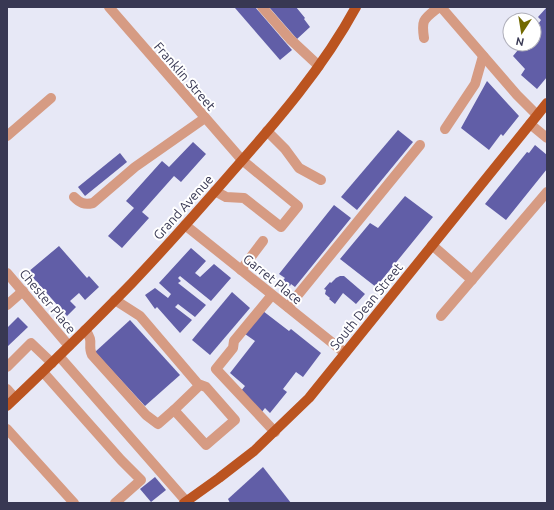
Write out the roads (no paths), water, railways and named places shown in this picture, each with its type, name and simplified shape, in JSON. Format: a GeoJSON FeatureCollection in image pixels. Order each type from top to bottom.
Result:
{"type":"FeatureCollection","features":[{"type":"Feature","properties":{"kind":"main road","name":"Grand Avenue"},"geometry":{"type":"LineString","coordinates":[[7,406],[115,300],[216,191],[295,98],[343,31],[356,7]]}},
{"type":"Feature","properties":{"kind":"main road","name":"South Dean Street"},"geometry":{"type":"LineString","coordinates":[[185,502],[219,478],[254,450],[275,432],[308,398],[547,103]]}},
{"type":"Feature","properties":{"kind":"street","name":"Franklin Street"},"geometry":{"type":"LineString","coordinates":[[109,7],[242,160],[298,206],[281,227],[244,198],[226,197],[216,191]]}},
{"type":"Feature","properties":{"kind":"street"},"geometry":{"type":"LineString","coordinates":[[262,7],[290,38],[319,66]]}},
{"type":"Feature","properties":{"kind":"street"},"geometry":{"type":"LineString","coordinates":[[424,38],[422,26],[426,17],[440,7],[537,115]]}},
{"type":"Feature","properties":{"kind":"street"},"geometry":{"type":"LineString","coordinates":[[446,129],[475,84],[483,56]]}},
{"type":"Feature","properties":{"kind":"street"},"geometry":{"type":"LineString","coordinates":[[7,136],[51,98]]}},
{"type":"Feature","properties":{"kind":"street"},"geometry":{"type":"LineString","coordinates":[[74,197],[79,202],[85,204],[93,203],[166,144],[205,118]]}},
{"type":"Feature","properties":{"kind":"street"},"geometry":{"type":"LineString","coordinates":[[530,124],[547,138]]}},
{"type":"Feature","properties":{"kind":"street"},"geometry":{"type":"LineString","coordinates":[[267,131],[285,149],[299,168],[321,180]]}},
{"type":"Feature","properties":{"kind":"street"},"geometry":{"type":"LineString","coordinates":[[288,307],[420,145]]}},
{"type":"Feature","properties":{"kind":"street"},"geometry":{"type":"LineString","coordinates":[[441,316],[547,192]]}},
{"type":"Feature","properties":{"kind":"street","name":"Garret Place"},"geometry":{"type":"LineString","coordinates":[[185,225],[345,353]]}},
{"type":"Feature","properties":{"kind":"street"},"geometry":{"type":"LineString","coordinates":[[241,270],[263,241]]}},
{"type":"Feature","properties":{"kind":"street"},"geometry":{"type":"LineString","coordinates":[[432,246],[472,280]]}},
{"type":"Feature","properties":{"kind":"street","name":"Chester Place"},"geometry":{"type":"LineString","coordinates":[[7,273],[69,346]]}},
{"type":"Feature","properties":{"kind":"street"},"geometry":{"type":"LineString","coordinates":[[7,305],[23,291]]}},
{"type":"Feature","properties":{"kind":"street"},"geometry":{"type":"LineString","coordinates":[[272,295],[234,341],[234,348],[216,369],[275,432]]}},
{"type":"Feature","properties":{"kind":"street"},"geometry":{"type":"LineString","coordinates":[[115,300],[140,316],[198,384],[206,387],[234,418],[234,422],[206,445],[174,410]]}},
{"type":"Feature","properties":{"kind":"street"},"geometry":{"type":"LineString","coordinates":[[85,330],[91,337],[92,354],[146,415],[158,424],[200,385]]}},
{"type":"Feature","properties":{"kind":"street"},"geometry":{"type":"LineString","coordinates":[[7,367],[31,343],[55,360],[185,502]]}},
{"type":"Feature","properties":{"kind":"street"},"geometry":{"type":"LineString","coordinates":[[42,372],[121,460],[141,480],[115,503]]}},
{"type":"Feature","properties":{"kind":"street"},"geometry":{"type":"LineString","coordinates":[[7,389],[15,398]]}},
{"type":"Feature","properties":{"kind":"street"},"geometry":{"type":"LineString","coordinates":[[7,429],[74,503]]}}]}
